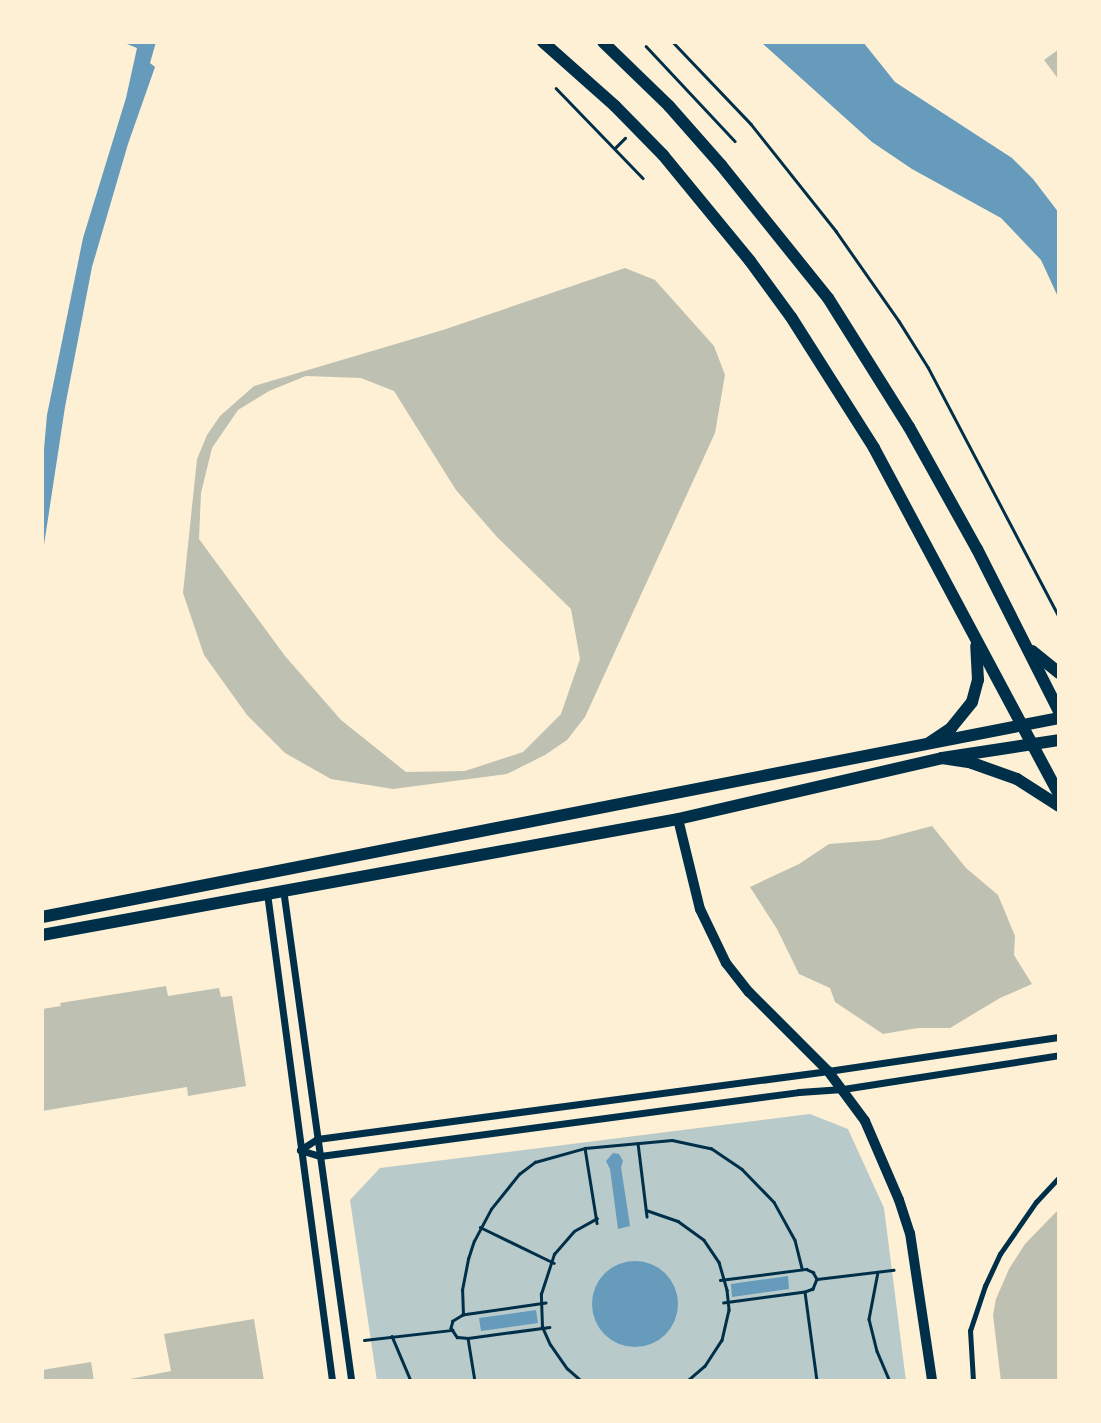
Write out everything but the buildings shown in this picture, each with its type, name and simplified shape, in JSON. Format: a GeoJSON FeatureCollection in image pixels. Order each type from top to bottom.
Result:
{"type":"FeatureCollection","features":[{"type":"Feature","properties":{"kind":"main road"},"geometry":{"type":"LineString","coordinates":[[543,42],[615,106],[663,155],[702,200],[791,317],[874,448],[1059,794]]}},
{"type":"Feature","properties":{"kind":"main road"},"geometry":{"type":"LineString","coordinates":[[603,42],[669,106],[721,165],[828,298],[909,427],[1059,711]]}},
{"type":"Feature","properties":{"kind":"main road"},"geometry":{"type":"LineString","coordinates":[[929,743],[951,728],[972,702],[978,659],[974,635]]}},
{"type":"Feature","properties":{"kind":"main road"},"geometry":{"type":"LineString","coordinates":[[1026,646],[1059,673]]}},
{"type":"Feature","properties":{"kind":"main road"},"geometry":{"type":"LineString","coordinates":[[42,917],[1021,723],[1059,718]]}},
{"type":"Feature","properties":{"kind":"main road"},"geometry":{"type":"LineString","coordinates":[[42,935],[678,819],[942,758],[1059,740]]}},
{"type":"Feature","properties":{"kind":"main road"},"geometry":{"type":"LineString","coordinates":[[942,758],[972,763],[1017,779],[1059,806]]}},
{"type":"Feature","properties":{"kind":"street"},"geometry":{"type":"LineString","coordinates":[[678,819],[700,909],[726,963],[750,992],[843,1089],[865,1121],[905,1216],[914,1254],[932,1381]]}},
{"type":"Feature","properties":{"kind":"street"},"geometry":{"type":"LineString","coordinates":[[283,889],[351,1381]]}},
{"type":"Feature","properties":{"kind":"street"},"geometry":{"type":"LineString","coordinates":[[267,892],[332,1381]]}},
{"type":"Feature","properties":{"kind":"street"},"geometry":{"type":"LineString","coordinates":[[300,1150],[317,1139],[828,1072],[1059,1037]]}},
{"type":"Feature","properties":{"kind":"street"},"geometry":{"type":"LineString","coordinates":[[300,1150],[320,1156],[799,1092],[843,1089],[1059,1055]]}},
{"type":"Feature","properties":{"kind":"lane"},"geometry":{"type":"LineString","coordinates":[[973,1381],[970,1331],[985,1286],[1000,1254],[1036,1202],[1059,1178]]}},
{"type":"Feature","properties":{"kind":"path"},"geometry":{"type":"LineString","coordinates":[[673,42],[751,124],[836,231],[899,321],[928,367],[1059,617]]}},
{"type":"Feature","properties":{"kind":"path"},"geometry":{"type":"LineString","coordinates":[[646,46],[735,141]]}},
{"type":"Feature","properties":{"kind":"path"},"geometry":{"type":"LineString","coordinates":[[556,88],[643,178]]}},
{"type":"Feature","properties":{"kind":"path"},"geometry":{"type":"LineString","coordinates":[[615,148],[634,130]]}},
{"type":"Feature","properties":{"kind":"path"},"geometry":{"type":"LineString","coordinates":[[463,1315],[464,1275],[480,1227],[503,1192],[535,1162],[585,1149],[672,1140],[710,1148],[742,1169],[774,1202],[795,1240],[803,1269]]}},
{"type":"Feature","properties":{"kind":"path"},"geometry":{"type":"LineString","coordinates":[[638,1142],[647,1216]]}},
{"type":"Feature","properties":{"kind":"path"},"geometry":{"type":"LineString","coordinates":[[585,1149],[597,1223]]}},
{"type":"Feature","properties":{"kind":"path"},"geometry":{"type":"LineString","coordinates":[[646,1210],[678,1221],[693,1231],[712,1251],[722,1280],[727,1325],[715,1354],[688,1381]]}},
{"type":"Feature","properties":{"kind":"path"},"geometry":{"type":"LineString","coordinates":[[581,1381],[558,1358],[542,1327],[543,1304],[552,1262],[574,1231],[597,1218]]}},
{"type":"Feature","properties":{"kind":"path"},"geometry":{"type":"LineString","coordinates":[[480,1227],[552,1262]]}},
{"type":"Feature","properties":{"kind":"path"},"geometry":{"type":"LineString","coordinates":[[722,1280],[803,1269],[813,1272],[817,1279]]}},
{"type":"Feature","properties":{"kind":"path"},"geometry":{"type":"LineString","coordinates":[[817,1279],[893,1270]]}},
{"type":"Feature","properties":{"kind":"path"},"geometry":{"type":"LineString","coordinates":[[878,1272],[869,1319],[877,1350],[890,1381]]}},
{"type":"Feature","properties":{"kind":"path"},"geometry":{"type":"LineString","coordinates":[[726,1303],[805,1292],[813,1289],[817,1279]]}},
{"type":"Feature","properties":{"kind":"path"},"geometry":{"type":"LineString","coordinates":[[805,1292],[817,1381]]}},
{"type":"Feature","properties":{"kind":"path"},"geometry":{"type":"LineString","coordinates":[[543,1304],[463,1315],[453,1321],[452,1329],[457,1338],[468,1338],[549,1327]]}},
{"type":"Feature","properties":{"kind":"path"},"geometry":{"type":"LineString","coordinates":[[364,1339],[452,1329]]}},
{"type":"Feature","properties":{"kind":"path"},"geometry":{"type":"LineString","coordinates":[[392,1336],[411,1381]]}},
{"type":"Feature","properties":{"kind":"path"},"geometry":{"type":"LineString","coordinates":[[468,1338],[475,1381]]}},
{"type":"Feature","properties":{"kind":"shaded area"},"geometry":{"type":"Polygon","coordinates":[[[810,1114],[848,1129],[884,1208],[906,1381],[377,1381],[350,1200],[380,1168],[810,1114]]]}},
{"type":"Feature","properties":{"kind":"water"},"geometry":{"type":"Polygon","coordinates":[[[122,42],[156,42],[150,63],[155,67],[128,144],[92,267],[65,407],[42,558],[42,471],[47,415],[83,238],[126,98],[137,48],[122,42]]]}},
{"type":"Feature","properties":{"kind":"water"},"geometry":{"type":"Polygon","coordinates":[[[761,42],[863,42],[895,82],[1012,158],[1033,179],[1059,213],[1059,299],[1041,260],[1001,218],[912,169],[872,142],[761,42]]]}},
{"type":"Feature","properties":{"kind":"water"},"geometry":{"type":"Polygon","coordinates":[[[613,1153],[619,1154],[623,1161],[621,1167],[630,1226],[618,1229],[610,1169],[606,1161],[613,1153]]]}},
{"type":"Feature","properties":{"kind":"water"},"geometry":{"type":"Polygon","coordinates":[[[627,1261],[643,1261],[666,1273],[675,1287],[678,1304],[675,1321],[666,1335],[643,1347],[627,1347],[611,1340],[599,1328],[592,1312],[592,1296],[599,1280],[611,1268],[627,1261]]]}},
{"type":"Feature","properties":{"kind":"water"},"geometry":{"type":"Polygon","coordinates":[[[788,1276],[789,1289],[732,1297],[731,1284],[788,1276]]]}},
{"type":"Feature","properties":{"kind":"water"},"geometry":{"type":"Polygon","coordinates":[[[536,1310],[538,1323],[481,1331],[479,1318],[536,1310]]]}}]}
